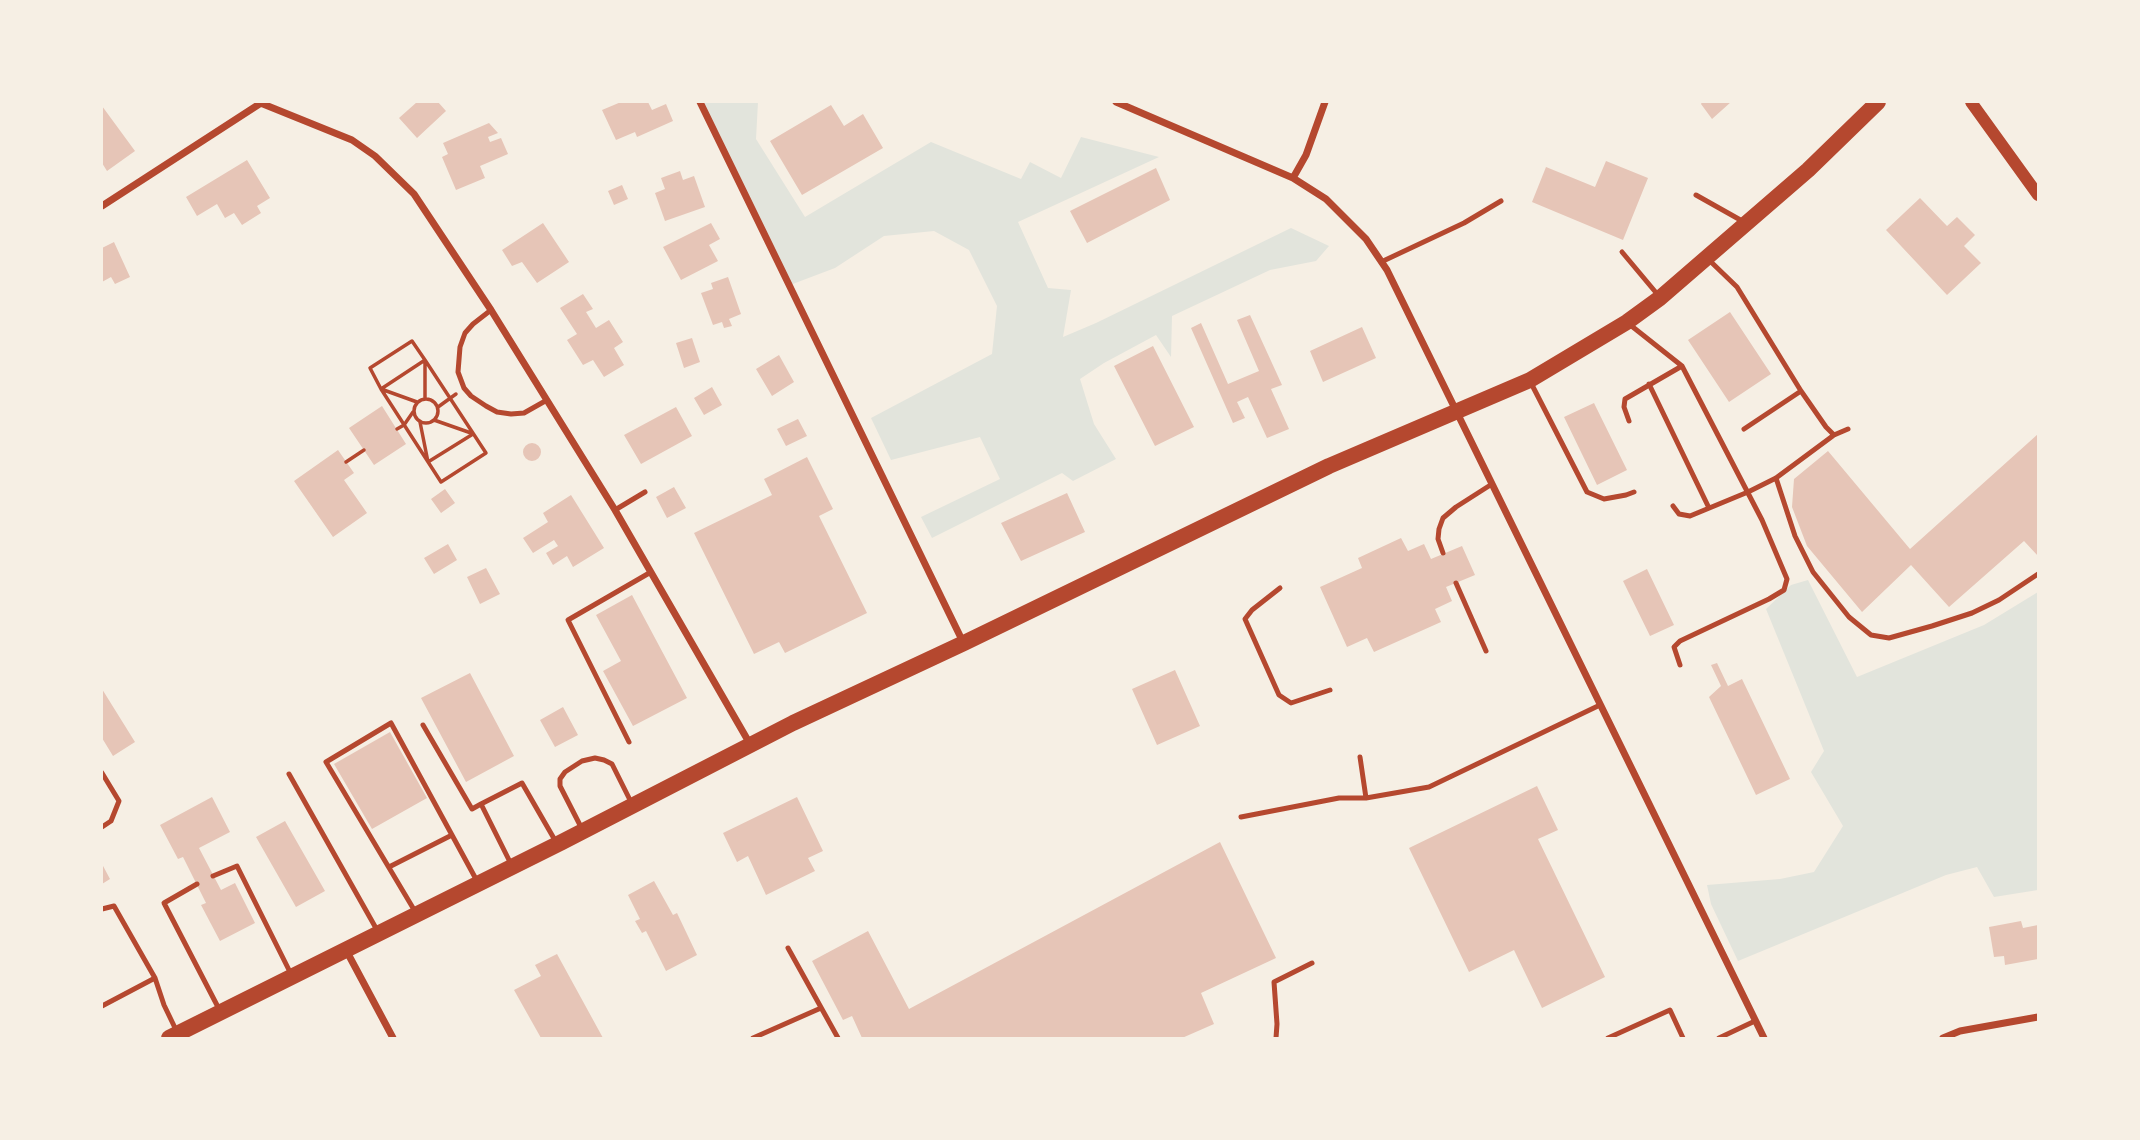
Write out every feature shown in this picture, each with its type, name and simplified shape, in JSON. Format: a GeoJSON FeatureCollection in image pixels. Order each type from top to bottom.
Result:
{"type":"FeatureCollection","features":[{"type":"Feature","properties":{"kind":"main road"},"geometry":{"type":"LineString","coordinates":[[173,1036],[557,845],[750,744],[1329,466],[1530,380],[1627,322],[1660,298],[1808,170],[1878,102]]}},
{"type":"Feature","properties":{"kind":"street"},"geometry":{"type":"LineString","coordinates":[[102,206],[260,102],[352,140],[375,156],[414,194],[491,310],[615,510],[750,744]]}},
{"type":"Feature","properties":{"kind":"street"},"geometry":{"type":"LineString","coordinates":[[700,102],[964,643]]}},
{"type":"Feature","properties":{"kind":"street"},"geometry":{"type":"LineString","coordinates":[[1116,102],[1293,178],[1326,200],[1366,239],[1381,262],[1457,412],[1764,1038]]}},
{"type":"Feature","properties":{"kind":"street"},"geometry":{"type":"LineString","coordinates":[[1293,178],[1306,155],[1325,102]]}},
{"type":"Feature","properties":{"kind":"street"},"geometry":{"type":"LineString","coordinates":[[1971,102],[2039,195]]}},
{"type":"Feature","properties":{"kind":"street"},"geometry":{"type":"LineString","coordinates":[[346,949],[393,1038]]}},
{"type":"Feature","properties":{"kind":"street"},"geometry":{"type":"LineString","coordinates":[[1943,1038],[1960,1031],[2039,1017]]}},
{"type":"Feature","properties":{"kind":"lane"},"geometry":{"type":"LineString","coordinates":[[1696,195],[1746,223]]}},
{"type":"Feature","properties":{"kind":"lane"},"geometry":{"type":"LineString","coordinates":[[1381,262],[1464,223],[1501,201]]}},
{"type":"Feature","properties":{"kind":"lane"},"geometry":{"type":"LineString","coordinates":[[1622,252],[1660,298]]}},
{"type":"Feature","properties":{"kind":"lane"},"geometry":{"type":"LineString","coordinates":[[1707,257],[1737,287],[1801,391],[1834,435]]}},
{"type":"Feature","properties":{"kind":"lane"},"geometry":{"type":"LineString","coordinates":[[491,310],[465,333],[460,347],[458,372],[464,388],[478,402],[498,412],[511,414],[524,413],[547,400]]}},
{"type":"Feature","properties":{"kind":"lane"},"geometry":{"type":"LineString","coordinates":[[1627,322],[1682,366],[1748,492],[1787,579],[1784,590],[1769,599],[1680,641],[1674,647],[1681,665]]}},
{"type":"Feature","properties":{"kind":"lane"},"geometry":{"type":"LineString","coordinates":[[1629,421],[1624,407],[1625,400],[1682,366]]}},
{"type":"Feature","properties":{"kind":"lane"},"geometry":{"type":"LineString","coordinates":[[1530,380],[1587,492],[1604,499],[1634,492]]}},
{"type":"Feature","properties":{"kind":"lane"},"geometry":{"type":"LineString","coordinates":[[1649,384],[1709,508]]}},
{"type":"Feature","properties":{"kind":"lane"},"geometry":{"type":"LineString","coordinates":[[1744,429],[1801,391]]}},
{"type":"Feature","properties":{"kind":"lane"},"geometry":{"type":"LineString","coordinates":[[1673,506],[1679,514],[1690,516],[1748,492],[1776,478],[1834,435],[1848,429]]}},
{"type":"Feature","properties":{"kind":"lane"},"geometry":{"type":"LineString","coordinates":[[1776,478],[1795,536],[1813,572],[1849,617],[1871,635],[1889,638],[1972,613],[1999,600],[2039,574]]}},
{"type":"Feature","properties":{"kind":"lane"},"geometry":{"type":"LineString","coordinates":[[1443,554],[1438,539],[1443,518],[1455,507],[1492,484]]}},
{"type":"Feature","properties":{"kind":"lane"},"geometry":{"type":"LineString","coordinates":[[615,510],[645,492]]}},
{"type":"Feature","properties":{"kind":"lane"},"geometry":{"type":"LineString","coordinates":[[629,742],[568,620],[651,572]]}},
{"type":"Feature","properties":{"kind":"lane"},"geometry":{"type":"LineString","coordinates":[[1456,583],[1486,651]]}},
{"type":"Feature","properties":{"kind":"lane"},"geometry":{"type":"LineString","coordinates":[[1280,588],[1245,619],[1279,695],[1291,703],[1330,690]]}},
{"type":"Feature","properties":{"kind":"lane"},"geometry":{"type":"LineString","coordinates":[[1241,817],[1339,798],[1366,798],[1429,787],[1600,705]]}},
{"type":"Feature","properties":{"kind":"lane"},"geometry":{"type":"LineString","coordinates":[[417,914],[326,762],[391,723],[478,884]]}},
{"type":"Feature","properties":{"kind":"lane"},"geometry":{"type":"LineString","coordinates":[[423,725],[472,809],[522,783],[557,845]]}},
{"type":"Feature","properties":{"kind":"lane"},"geometry":{"type":"LineString","coordinates":[[1360,757],[1366,798]]}},
{"type":"Feature","properties":{"kind":"lane"},"geometry":{"type":"LineString","coordinates":[[583,831],[560,786],[560,779],[565,772],[582,761],[595,758],[612,764],[632,805]]}},
{"type":"Feature","properties":{"kind":"lane"},"geometry":{"type":"LineString","coordinates":[[102,773],[119,801],[111,821],[102,827]]}},
{"type":"Feature","properties":{"kind":"lane"},"geometry":{"type":"LineString","coordinates":[[289,774],[379,933]]}},
{"type":"Feature","properties":{"kind":"lane"},"geometry":{"type":"LineString","coordinates":[[481,804],[513,867]]}},
{"type":"Feature","properties":{"kind":"lane"},"geometry":{"type":"LineString","coordinates":[[389,867],[452,835]]}},
{"type":"Feature","properties":{"kind":"lane"},"geometry":{"type":"LineString","coordinates":[[213,876],[237,866],[292,976]]}},
{"type":"Feature","properties":{"kind":"lane"},"geometry":{"type":"LineString","coordinates":[[197,884],[164,903],[221,1012]]}},
{"type":"Feature","properties":{"kind":"lane"},"geometry":{"type":"LineString","coordinates":[[102,909],[114,906],[155,978],[173,1036]]}},
{"type":"Feature","properties":{"kind":"lane"},"geometry":{"type":"LineString","coordinates":[[788,948],[838,1038]]}},
{"type":"Feature","properties":{"kind":"lane"},"geometry":{"type":"LineString","coordinates":[[1276,1038],[1274,982],[1312,963]]}},
{"type":"Feature","properties":{"kind":"lane"},"geometry":{"type":"LineString","coordinates":[[102,1006],[155,978]]}},
{"type":"Feature","properties":{"kind":"lane"},"geometry":{"type":"LineString","coordinates":[[753,1038],[821,1008]]}},
{"type":"Feature","properties":{"kind":"lane"},"geometry":{"type":"LineString","coordinates":[[1608,1038],[1670,1010],[1683,1038]]}},
{"type":"Feature","properties":{"kind":"lane"},"geometry":{"type":"LineString","coordinates":[[1718,1038],[1755,1021]]}},
{"type":"Feature","properties":{"kind":"path"},"geometry":{"type":"LineString","coordinates":[[412,341],[486,453],[442,482],[381,389],[370,368],[412,341]]}},
{"type":"Feature","properties":{"kind":"path"},"geometry":{"type":"LineString","coordinates":[[381,389],[425,360]]}},
{"type":"Feature","properties":{"kind":"path"},"geometry":{"type":"LineString","coordinates":[[425,360],[425,399]]}},
{"type":"Feature","properties":{"kind":"path"},"geometry":{"type":"LineString","coordinates":[[438,407],[464,388]]}},
{"type":"Feature","properties":{"kind":"path"},"geometry":{"type":"LineString","coordinates":[[381,389],[417,402],[425,399],[433,401],[438,407],[437,417],[426,423],[420,422]]}},
{"type":"Feature","properties":{"kind":"path"},"geometry":{"type":"LineString","coordinates":[[397,429],[404,425],[417,402]]}},
{"type":"Feature","properties":{"kind":"path"},"geometry":{"type":"LineString","coordinates":[[413,412],[420,422],[428,462]]}},
{"type":"Feature","properties":{"kind":"path"},"geometry":{"type":"LineString","coordinates":[[434,420],[473,434]]}},
{"type":"Feature","properties":{"kind":"path"},"geometry":{"type":"LineString","coordinates":[[428,462],[473,434]]}},
{"type":"Feature","properties":{"kind":"path"},"geometry":{"type":"LineString","coordinates":[[346,462],[363,450]]}},
{"type":"Feature","properties":{"kind":"shaded area"},"geometry":{"type":"Polygon","coordinates":[[[700,102],[758,102],[756,139],[805,217],[931,142],[1021,179],[1030,162],[1061,178],[1081,137],[1159,157],[1018,222],[1048,288],[1071,290],[1063,337],[1291,228],[1329,246],[1316,261],[1270,270],[1172,316],[1171,357],[1156,335],[1080,379],[1094,424],[1116,459],[1073,481],[1062,473],[932,538],[921,517],[1000,479],[980,437],[891,460],[871,418],[992,354],[997,306],[969,250],[934,231],[884,236],[835,268],[790,285],[700,102]]]}},
{"type":"Feature","properties":{"kind":"shaded area"},"geometry":{"type":"Polygon","coordinates":[[[1808,580],[1857,677],[1984,625],[2038,592],[2038,890],[1994,897],[1977,867],[1946,875],[1738,961],[1711,904],[1707,885],[1780,879],[1814,872],[1843,826],[1811,772],[1824,751],[1766,609],[1791,585],[1808,580]]]}},
{"type":"Feature","properties":{"kind":"building"},"geometry":{"type":"Polygon","coordinates":[[[417,102],[438,102],[446,111],[417,138],[399,118],[417,102]]]}},
{"type":"Feature","properties":{"kind":"building"},"geometry":{"type":"Polygon","coordinates":[[[621,102],[648,102],[652,110],[666,104],[673,121],[637,137],[635,132],[616,140],[602,110],[621,102]]]}},
{"type":"Feature","properties":{"kind":"building"},"geometry":{"type":"Polygon","coordinates":[[[1702,102],[1731,102],[1712,119],[1702,102]]]}},
{"type":"Feature","properties":{"kind":"building"},"geometry":{"type":"Polygon","coordinates":[[[831,105],[844,126],[863,114],[883,148],[802,195],[770,141],[831,105]]]}},
{"type":"Feature","properties":{"kind":"building"},"geometry":{"type":"Polygon","coordinates":[[[102,106],[135,151],[107,171],[102,163],[102,106]]]}},
{"type":"Feature","properties":{"kind":"building"},"geometry":{"type":"Polygon","coordinates":[[[489,123],[498,133],[488,137],[490,142],[501,138],[508,154],[480,166],[485,178],[456,190],[442,157],[448,154],[443,143],[489,123]]]}},
{"type":"Feature","properties":{"kind":"building"},"geometry":{"type":"Polygon","coordinates":[[[247,160],[270,198],[257,206],[261,213],[242,225],[234,213],[225,218],[217,204],[197,216],[186,197],[247,160]]]}},
{"type":"Feature","properties":{"kind":"building"},"geometry":{"type":"Polygon","coordinates":[[[1606,161],[1648,178],[1623,240],[1532,202],[1546,167],[1595,187],[1606,161]]]}},
{"type":"Feature","properties":{"kind":"building"},"geometry":{"type":"Polygon","coordinates":[[[1156,168],[1170,200],[1087,243],[1070,211],[1156,168]]]}},
{"type":"Feature","properties":{"kind":"building"},"geometry":{"type":"Polygon","coordinates":[[[680,171],[683,180],[694,176],[705,207],[665,221],[655,193],[665,189],[661,178],[680,171]]]}},
{"type":"Feature","properties":{"kind":"building"},"geometry":{"type":"Polygon","coordinates":[[[622,185],[628,199],[614,205],[608,191],[622,185]]]}},
{"type":"Feature","properties":{"kind":"building"},"geometry":{"type":"Polygon","coordinates":[[[1920,198],[1947,226],[1957,217],[1975,235],[1964,246],[1981,263],[1947,295],[1886,230],[1920,198]]]}},
{"type":"Feature","properties":{"kind":"building"},"geometry":{"type":"Polygon","coordinates":[[[543,223],[569,262],[537,283],[522,262],[512,266],[502,250],[543,223]]]}},
{"type":"Feature","properties":{"kind":"building"},"geometry":{"type":"Polygon","coordinates":[[[711,223],[720,239],[709,245],[718,261],[681,280],[663,247],[711,223]]]}},
{"type":"Feature","properties":{"kind":"building"},"geometry":{"type":"Polygon","coordinates":[[[114,242],[130,277],[115,284],[111,277],[102,282],[102,248],[114,242]]]}},
{"type":"Feature","properties":{"kind":"building"},"geometry":{"type":"Polygon","coordinates":[[[728,277],[741,314],[729,319],[732,326],[724,328],[722,322],[713,325],[701,293],[713,289],[711,283],[728,277]]]}},
{"type":"Feature","properties":{"kind":"building"},"geometry":{"type":"Polygon","coordinates":[[[583,294],[593,309],[586,312],[596,328],[609,320],[623,342],[614,348],[624,365],[604,377],[593,360],[583,365],[567,340],[577,334],[560,308],[583,294]]]}},
{"type":"Feature","properties":{"kind":"building"},"geometry":{"type":"Polygon","coordinates":[[[1730,312],[1771,374],[1729,402],[1688,340],[1730,312]]]}},
{"type":"Feature","properties":{"kind":"building"},"geometry":{"type":"Polygon","coordinates":[[[1250,315],[1282,385],[1271,389],[1289,429],[1267,438],[1248,397],[1237,402],[1245,418],[1233,423],[1191,328],[1201,323],[1228,384],[1259,371],[1237,320],[1250,315]]]}},
{"type":"Feature","properties":{"kind":"building"},"geometry":{"type":"Polygon","coordinates":[[[1362,327],[1376,358],[1323,382],[1310,351],[1362,327]]]}},
{"type":"Feature","properties":{"kind":"building"},"geometry":{"type":"Polygon","coordinates":[[[692,338],[700,362],[684,368],[676,343],[692,338]]]}},
{"type":"Feature","properties":{"kind":"building"},"geometry":{"type":"Polygon","coordinates":[[[1153,346],[1194,427],[1155,446],[1114,366],[1153,346]]]}},
{"type":"Feature","properties":{"kind":"building"},"geometry":{"type":"Polygon","coordinates":[[[779,355],[794,382],[772,396],[756,369],[779,355]]]}},
{"type":"Feature","properties":{"kind":"building"},"geometry":{"type":"Polygon","coordinates":[[[712,387],[722,405],[704,415],[694,398],[712,387]]]}},
{"type":"Feature","properties":{"kind":"building"},"geometry":{"type":"Polygon","coordinates":[[[1594,403],[1627,470],[1597,485],[1564,417],[1594,403]]]}},
{"type":"Feature","properties":{"kind":"building"},"geometry":{"type":"Polygon","coordinates":[[[382,406],[406,444],[374,465],[349,428],[382,406]]]}},
{"type":"Feature","properties":{"kind":"building"},"geometry":{"type":"Polygon","coordinates":[[[676,407],[692,436],[641,464],[624,435],[676,407]]]}},
{"type":"Feature","properties":{"kind":"building"},"geometry":{"type":"Polygon","coordinates":[[[798,419],[807,436],[786,446],[777,429],[798,419]]]}},
{"type":"Feature","properties":{"kind":"building"},"geometry":{"type":"Polygon","coordinates":[[[2038,434],[2038,556],[2024,541],[1949,607],[1911,565],[1862,612],[1807,546],[1792,507],[1794,479],[1828,451],[1910,549],[2038,434]]]}},
{"type":"Feature","properties":{"kind":"building"},"geometry":{"type":"Polygon","coordinates":[[[528,443],[536,443],[541,452],[539,459],[528,461],[523,456],[523,448],[528,443]]]}},
{"type":"Feature","properties":{"kind":"building"},"geometry":{"type":"Polygon","coordinates":[[[338,450],[354,473],[344,480],[367,513],[333,537],[294,481],[338,450]]]}},
{"type":"Feature","properties":{"kind":"building"},"geometry":{"type":"Polygon","coordinates":[[[807,457],[833,509],[819,516],[867,613],[785,653],[779,642],[754,654],[694,533],[772,495],[764,479],[807,457]]]}},
{"type":"Feature","properties":{"kind":"building"},"geometry":{"type":"Polygon","coordinates":[[[674,487],[686,508],[667,518],[656,497],[674,487]]]}},
{"type":"Feature","properties":{"kind":"building"},"geometry":{"type":"Polygon","coordinates":[[[445,489],[455,503],[441,513],[431,499],[445,489]]]}},
{"type":"Feature","properties":{"kind":"building"},"geometry":{"type":"Polygon","coordinates":[[[1067,493],[1085,532],[1021,561],[1001,523],[1067,493]]]}},
{"type":"Feature","properties":{"kind":"building"},"geometry":{"type":"Polygon","coordinates":[[[571,495],[604,548],[573,567],[567,556],[553,565],[546,553],[558,546],[554,540],[533,553],[523,538],[548,522],[543,513],[571,495]]]}},
{"type":"Feature","properties":{"kind":"building"},"geometry":{"type":"Polygon","coordinates":[[[1401,538],[1408,551],[1424,544],[1431,559],[1462,546],[1475,575],[1446,587],[1452,601],[1435,609],[1441,622],[1374,652],[1367,638],[1347,647],[1320,587],[1362,568],[1358,558],[1401,538]]]}},
{"type":"Feature","properties":{"kind":"building"},"geometry":{"type":"Polygon","coordinates":[[[448,544],[457,560],[434,574],[424,558],[448,544]]]}},
{"type":"Feature","properties":{"kind":"building"},"geometry":{"type":"Polygon","coordinates":[[[486,568],[500,594],[480,604],[467,577],[486,568]]]}},
{"type":"Feature","properties":{"kind":"building"},"geometry":{"type":"Polygon","coordinates":[[[1647,569],[1674,625],[1650,636],[1623,581],[1647,569]]]}},
{"type":"Feature","properties":{"kind":"building"},"geometry":{"type":"Polygon","coordinates":[[[632,595],[687,698],[633,726],[603,671],[621,661],[596,615],[632,595]]]}},
{"type":"Feature","properties":{"kind":"building"},"geometry":{"type":"Polygon","coordinates":[[[1717,663],[1728,686],[1742,679],[1790,779],[1756,795],[1709,697],[1721,686],[1711,665],[1717,663]]]}},
{"type":"Feature","properties":{"kind":"building"},"geometry":{"type":"Polygon","coordinates":[[[1175,670],[1200,726],[1157,745],[1132,689],[1175,670]]]}},
{"type":"Feature","properties":{"kind":"building"},"geometry":{"type":"Polygon","coordinates":[[[470,673],[514,756],[466,782],[421,698],[470,673]]]}},
{"type":"Feature","properties":{"kind":"building"},"geometry":{"type":"Polygon","coordinates":[[[102,689],[135,742],[113,756],[102,738],[102,689]]]}},
{"type":"Feature","properties":{"kind":"building"},"geometry":{"type":"Polygon","coordinates":[[[563,707],[578,735],[555,747],[540,720],[563,707]]]}},
{"type":"Feature","properties":{"kind":"building"},"geometry":{"type":"Polygon","coordinates":[[[390,732],[427,798],[372,829],[334,764],[390,732]]]}},
{"type":"Feature","properties":{"kind":"building"},"geometry":{"type":"Polygon","coordinates":[[[1537,786],[1558,830],[1538,839],[1605,977],[1542,1008],[1514,950],[1469,972],[1409,848],[1537,786]]]}},
{"type":"Feature","properties":{"kind":"building"},"geometry":{"type":"Polygon","coordinates":[[[212,797],[230,832],[199,848],[221,890],[235,883],[255,923],[220,941],[201,905],[206,903],[183,857],[178,859],[160,825],[212,797]]]}},
{"type":"Feature","properties":{"kind":"building"},"geometry":{"type":"Polygon","coordinates":[[[797,797],[823,851],[808,858],[815,871],[766,895],[748,856],[737,862],[723,833],[797,797]]]}},
{"type":"Feature","properties":{"kind":"building"},"geometry":{"type":"Polygon","coordinates":[[[285,821],[325,891],[296,907],[256,837],[285,821]]]}},
{"type":"Feature","properties":{"kind":"building"},"geometry":{"type":"Polygon","coordinates":[[[1220,842],[1276,958],[1201,993],[1214,1024],[1182,1038],[862,1038],[852,1016],[843,1020],[812,961],[868,931],[909,1009],[1220,842]]]}},
{"type":"Feature","properties":{"kind":"building"},"geometry":{"type":"Polygon","coordinates":[[[102,864],[110,879],[102,884],[102,864]]]}},
{"type":"Feature","properties":{"kind":"building"},"geometry":{"type":"Polygon","coordinates":[[[654,881],[673,915],[677,913],[697,955],[666,971],[646,931],[642,933],[635,921],[640,919],[628,895],[654,881]]]}},
{"type":"Feature","properties":{"kind":"building"},"geometry":{"type":"Polygon","coordinates":[[[2021,921],[2023,928],[2038,925],[2038,959],[2005,965],[2004,956],[1994,957],[1989,927],[2021,921]]]}},
{"type":"Feature","properties":{"kind":"building"},"geometry":{"type":"Polygon","coordinates":[[[557,954],[603,1038],[541,1038],[514,990],[541,976],[535,965],[557,954]]]}}]}
